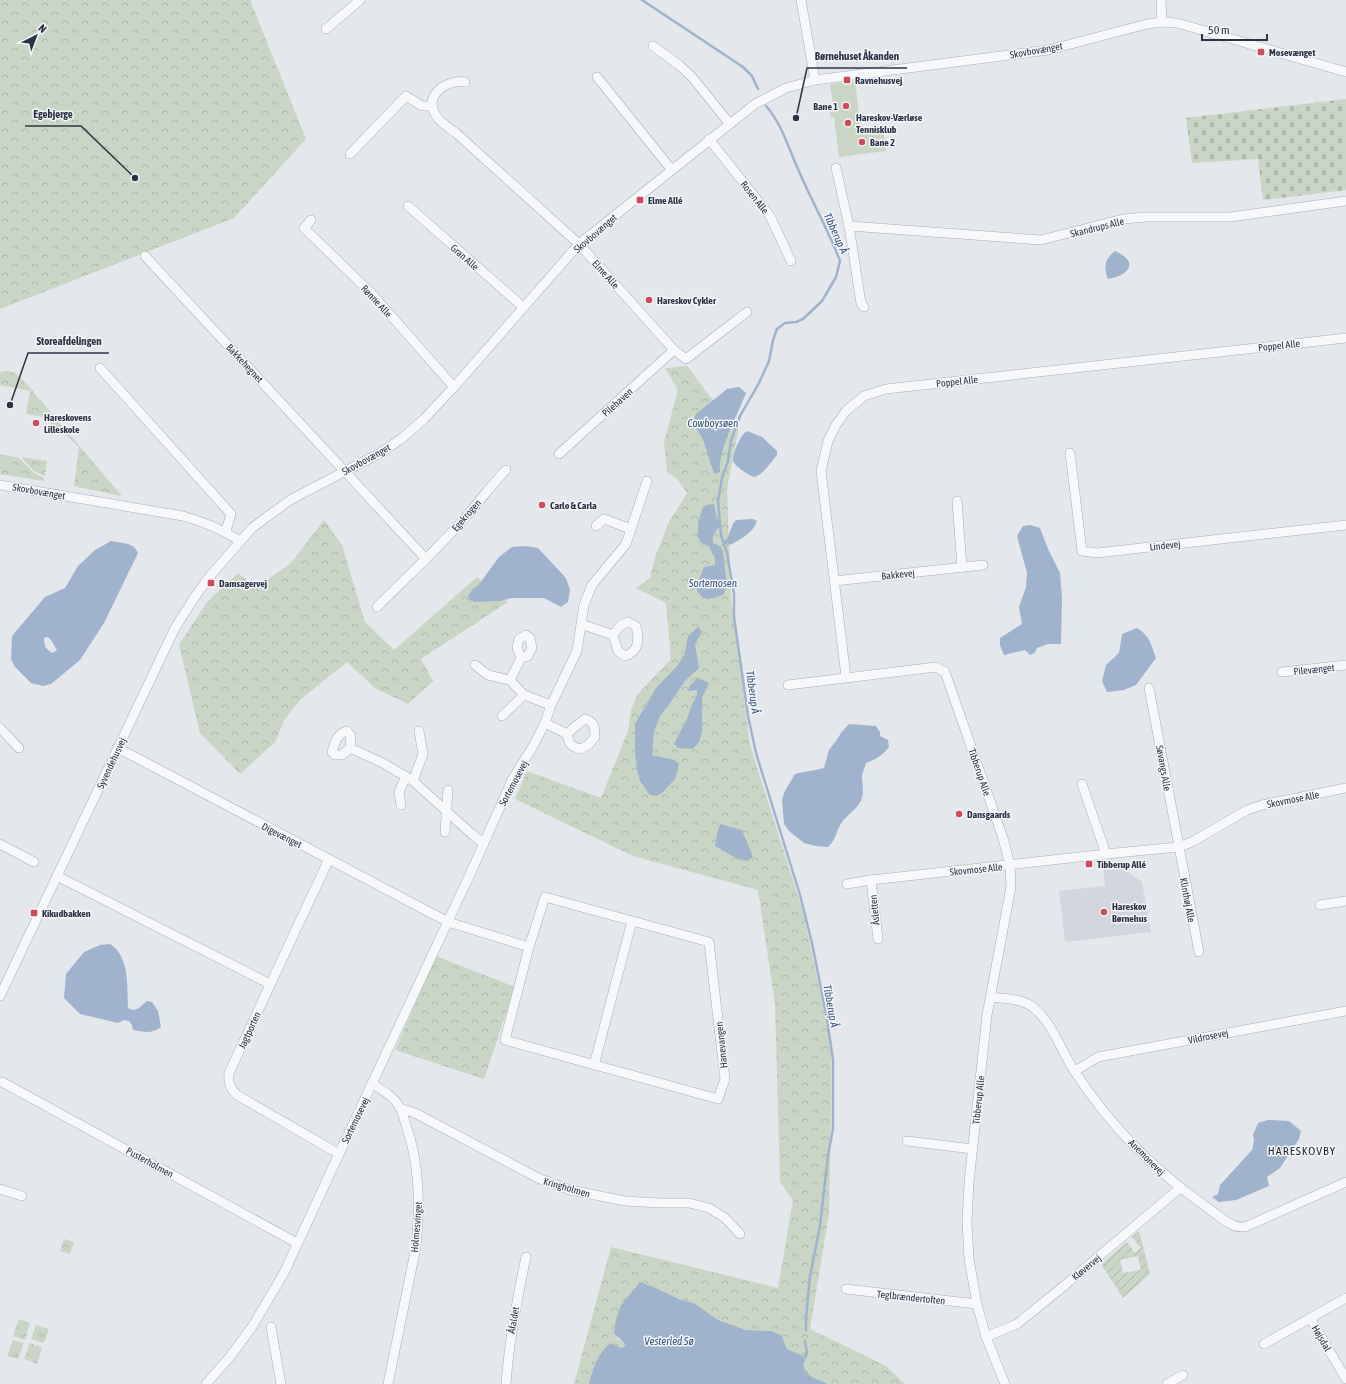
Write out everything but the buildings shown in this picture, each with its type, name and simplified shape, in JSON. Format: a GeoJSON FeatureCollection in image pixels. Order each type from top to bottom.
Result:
{"type":"FeatureCollection","features":[{"type":"Feature","properties":{"kind":"street"},"geometry":{"type":"LineString","coordinates":[[326,29],[360,0]]}},
{"type":"Feature","properties":{"kind":"street"},"geometry":{"type":"LineString","coordinates":[[801,0],[815,80]]}},
{"type":"Feature","properties":{"kind":"street"},"geometry":{"type":"LineString","coordinates":[[1161,0],[1162,22]]}},
{"type":"Feature","properties":{"kind":"street","name":"Skovbovænget"},"geometry":{"type":"LineString","coordinates":[[0,485],[183,516],[207,523],[226,531],[240,541],[258,524],[290,500],[380,453],[424,419],[454,387],[579,244],[729,123],[755,104],[786,88],[815,80],[1048,50],[1162,22],[1177,23],[1346,72]]}},
{"type":"Feature","properties":{"kind":"street"},"geometry":{"type":"LineString","coordinates":[[653,46],[679,65],[692,77],[729,123]]}},
{"type":"Feature","properties":{"kind":"street"},"geometry":{"type":"LineString","coordinates":[[598,77],[671,169]]}},
{"type":"Feature","properties":{"kind":"street"},"geometry":{"type":"LineString","coordinates":[[350,154],[406,96],[422,106],[432,106],[436,93],[441,88],[460,81],[465,82]]}},
{"type":"Feature","properties":{"kind":"street","name":"Elme Alle"},"geometry":{"type":"LineString","coordinates":[[432,106],[434,113],[438,118],[579,244],[674,350],[686,359],[747,312]]}},
{"type":"Feature","properties":{"kind":"street","name":"Rosen Alle"},"geometry":{"type":"LineString","coordinates":[[709,139],[770,216],[792,261]]}},
{"type":"Feature","properties":{"kind":"street"},"geometry":{"type":"LineString","coordinates":[[836,168],[849,226],[861,303],[864,307]]}},
{"type":"Feature","properties":{"kind":"street","name":"Skandrups Alle"},"geometry":{"type":"LineString","coordinates":[[849,226],[1041,240],[1123,219],[1146,216],[1230,217],[1346,201]]}},
{"type":"Feature","properties":{"kind":"street","name":"Gran Alle"},"geometry":{"type":"LineString","coordinates":[[408,206],[523,307]]}},
{"type":"Feature","properties":{"kind":"street","name":"Rønne Alle"},"geometry":{"type":"LineString","coordinates":[[311,220],[304,228],[371,293],[454,387]]}},
{"type":"Feature","properties":{"kind":"street","name":"Bakkehegnet"},"geometry":{"type":"LineString","coordinates":[[145,256],[345,471]]}},
{"type":"Feature","properties":{"kind":"street","name":"Poppel Alle"},"geometry":{"type":"LineString","coordinates":[[846,677],[821,471],[828,441],[836,425],[846,411],[864,396],[886,389],[1346,338]]}},
{"type":"Feature","properties":{"kind":"street","name":"Pilehaven"},"geometry":{"type":"LineString","coordinates":[[559,454],[674,350]]}},
{"type":"Feature","properties":{"kind":"street"},"geometry":{"type":"LineString","coordinates":[[100,368],[231,514],[226,531]]}},
{"type":"Feature","properties":{"kind":"street","name":"Lindevej"},"geometry":{"type":"LineString","coordinates":[[1070,453],[1082,551],[1097,553],[1346,525]]}},
{"type":"Feature","properties":{"kind":"street","name":"Egekrogen"},"geometry":{"type":"LineString","coordinates":[[376,607],[426,559],[470,512],[506,470]]}},
{"type":"Feature","properties":{"kind":"street"},"geometry":{"type":"LineString","coordinates":[[345,471],[426,559]]}},
{"type":"Feature","properties":{"kind":"street","name":"Sortemosevej"},"geometry":{"type":"LineString","coordinates":[[206,1384],[229,1358],[257,1320],[284,1273],[338,1154],[448,922],[512,780],[532,748],[545,723],[551,705],[577,651],[584,605],[592,585],[626,544],[647,481]]}},
{"type":"Feature","properties":{"kind":"street"},"geometry":{"type":"LineString","coordinates":[[957,501],[962,567]]}},
{"type":"Feature","properties":{"kind":"street"},"geometry":{"type":"LineString","coordinates":[[596,526],[604,519],[632,529]]}},
{"type":"Feature","properties":{"kind":"street","name":"Syvendehusvej"},"geometry":{"type":"LineString","coordinates":[[0,996],[175,628],[194,598],[240,541]]}},
{"type":"Feature","properties":{"kind":"street","name":"Bakkevej"},"geometry":{"type":"LineString","coordinates":[[834,581],[983,565]]}},
{"type":"Feature","properties":{"kind":"street"},"geometry":{"type":"LineString","coordinates":[[581,624],[613,635]]}},
{"type":"Feature","properties":{"kind":"street"},"geometry":{"type":"LineString","coordinates":[[510,680],[521,658]]}},
{"type":"Feature","properties":{"kind":"street"},"geometry":{"type":"LineString","coordinates":[[475,665],[488,675],[510,680],[524,695],[551,705]]}},
{"type":"Feature","properties":{"kind":"street","name":"Pilevænget"},"geometry":{"type":"LineString","coordinates":[[1282,672],[1346,665]]}},
{"type":"Feature","properties":{"kind":"street","name":"Tibberup Alle"},"geometry":{"type":"LineString","coordinates":[[788,684],[936,667],[945,672],[998,826],[1010,865],[1011,887],[990,997],[969,1188],[967,1222],[969,1259],[977,1304],[986,1337],[1005,1384]]}},
{"type":"Feature","properties":{"kind":"street","name":"Søvangs Alle"},"geometry":{"type":"LineString","coordinates":[[1150,688],[1178,847]]}},
{"type":"Feature","properties":{"kind":"street"},"geometry":{"type":"LineString","coordinates":[[502,716],[524,695]]}},
{"type":"Feature","properties":{"kind":"street"},"geometry":{"type":"LineString","coordinates":[[545,723],[567,734]]}},
{"type":"Feature","properties":{"kind":"street"},"geometry":{"type":"LineString","coordinates":[[0,728],[19,748]]}},
{"type":"Feature","properties":{"kind":"street"},"geometry":{"type":"LineString","coordinates":[[401,804],[399,792],[410,778],[423,754],[419,730]]}},
{"type":"Feature","properties":{"kind":"street","name":"Digevænget"},"geometry":{"type":"LineString","coordinates":[[118,748],[448,922]]}},
{"type":"Feature","properties":{"kind":"street"},"geometry":{"type":"LineString","coordinates":[[350,748],[383,763],[410,778],[474,836],[484,843]]}},
{"type":"Feature","properties":{"kind":"street"},"geometry":{"type":"LineString","coordinates":[[1082,784],[1106,854]]}},
{"type":"Feature","properties":{"kind":"street","name":"Skovmose Alle"},"geometry":{"type":"LineString","coordinates":[[847,884],[871,880],[1178,847],[1192,842],[1247,810],[1262,804],[1346,788]]}},
{"type":"Feature","properties":{"kind":"street"},"geometry":{"type":"LineString","coordinates":[[445,832],[448,790]]}},
{"type":"Feature","properties":{"kind":"street"},"geometry":{"type":"LineString","coordinates":[[0,844],[34,862]]}},
{"type":"Feature","properties":{"kind":"street","name":"Klinthøj Alle"},"geometry":{"type":"LineString","coordinates":[[1178,847],[1199,952]]}},
{"type":"Feature","properties":{"kind":"street","name":"Jagtporten"},"geometry":{"type":"LineString","coordinates":[[328,859],[229,1073],[228,1082],[231,1089],[237,1095],[338,1154]]}},
{"type":"Feature","properties":{"kind":"street"},"geometry":{"type":"LineString","coordinates":[[57,876],[270,984]]}},
{"type":"Feature","properties":{"kind":"street","name":"Åsletten"},"geometry":{"type":"LineString","coordinates":[[871,880],[878,939]]}},
{"type":"Feature","properties":{"kind":"street","name":"Hanevangen"},"geometry":{"type":"LineString","coordinates":[[545,897],[709,942],[725,1080],[718,1099],[505,1040],[530,947],[545,897]]}},
{"type":"Feature","properties":{"kind":"street"},"geometry":{"type":"LineString","coordinates":[[1320,905],[1346,901]]}},
{"type":"Feature","properties":{"kind":"street"},"geometry":{"type":"LineString","coordinates":[[594,1065],[632,921]]}},
{"type":"Feature","properties":{"kind":"street"},"geometry":{"type":"LineString","coordinates":[[448,922],[530,947]]}},
{"type":"Feature","properties":{"kind":"street","name":"Anemonevej"},"geometry":{"type":"LineString","coordinates":[[990,997],[1022,1001],[1033,1008],[1046,1021],[1075,1071],[1101,1107],[1118,1127],[1180,1188],[1233,1226],[1244,1227],[1346,1182]]}},
{"type":"Feature","properties":{"kind":"street","name":"Vildrosevej"},"geometry":{"type":"LineString","coordinates":[[1075,1071],[1098,1057],[1346,1011]]}},
{"type":"Feature","properties":{"kind":"street","name":"Pusterholmen"},"geometry":{"type":"LineString","coordinates":[[2,1082],[298,1243]]}},
{"type":"Feature","properties":{"kind":"street","name":"Holmesvinget"},"geometry":{"type":"LineString","coordinates":[[372,1084],[388,1094],[395,1100],[400,1108],[410,1136],[416,1164],[419,1196],[416,1247],[388,1384]]}},
{"type":"Feature","properties":{"kind":"street","name":"Kringholmen"},"geometry":{"type":"LineString","coordinates":[[400,1108],[415,1113],[538,1178],[570,1190],[625,1201],[689,1203],[709,1208],[725,1218],[740,1234]]}},
{"type":"Feature","properties":{"kind":"street"},"geometry":{"type":"LineString","coordinates":[[907,1141],[973,1149]]}},
{"type":"Feature","properties":{"kind":"street","name":"Kløvervej"},"geometry":{"type":"LineString","coordinates":[[986,1337],[1017,1324],[1180,1188]]}},
{"type":"Feature","properties":{"kind":"street"},"geometry":{"type":"LineString","coordinates":[[0,1189],[22,1196]]}},
{"type":"Feature","properties":{"kind":"street","name":"Åfaldet"},"geometry":{"type":"LineString","coordinates":[[506,1384],[514,1314],[526,1257]]}},
{"type":"Feature","properties":{"kind":"street","name":"Teglbrændertoften"},"geometry":{"type":"LineString","coordinates":[[846,1289],[977,1304]]}},
{"type":"Feature","properties":{"kind":"street","name":"Højsdal"},"geometry":{"type":"LineString","coordinates":[[1264,1344],[1346,1298]]}},
{"type":"Feature","properties":{"kind":"street","name":"Højsdal"},"geometry":{"type":"LineString","coordinates":[[1310,1318],[1346,1379]]}},
{"type":"Feature","properties":{"kind":"street"},"geometry":{"type":"LineString","coordinates":[[271,1327],[281,1384]]}},
{"type":"Feature","properties":{"kind":"street"},"geometry":{"type":"LineString","coordinates":[[1166,1384],[1183,1375]]}},
{"type":"Feature","properties":{"kind":"shaded area","name":"Hareskov Børnehus"},"geometry":{"type":"Polygon","coordinates":[[[1115,863],[1142,882],[1151,932],[1065,942],[1059,891],[1105,886],[1103,865],[1115,863]]]}},
{"type":"Feature","properties":{"kind":"green space"},"geometry":{"type":"Polygon","coordinates":[[[0,0],[250,0],[306,139],[234,218],[0,309],[0,0]]]}},
{"type":"Feature","properties":{"kind":"green space","name":"Hareskov-Værløse Tennisklub"},"geometry":{"type":"Polygon","coordinates":[[[855,81],[861,130],[883,128],[886,151],[839,157],[834,117],[831,118],[830,112],[834,111],[830,84],[855,81]]]}},
{"type":"Feature","properties":{"kind":"green space"},"geometry":{"type":"Polygon","coordinates":[[[1346,99],[1346,190],[1263,200],[1258,159],[1192,163],[1186,118],[1346,99]]]}},
{"type":"Feature","properties":{"kind":"green space"},"geometry":{"type":"Polygon","coordinates":[[[687,366],[709,395],[739,426],[727,489],[731,598],[750,745],[804,915],[831,1043],[829,1214],[810,1329],[886,1366],[905,1384],[828,1384],[808,1375],[802,1365],[802,1356],[787,1349],[771,1331],[746,1330],[718,1320],[694,1303],[681,1300],[654,1287],[617,1338],[625,1344],[624,1347],[621,1348],[610,1343],[596,1362],[589,1384],[574,1384],[611,1247],[778,1288],[793,1200],[780,1182],[775,1004],[758,890],[633,856],[515,799],[527,771],[601,798],[628,731],[631,710],[637,695],[671,659],[666,603],[636,588],[650,578],[655,557],[669,522],[687,493],[677,479],[667,472],[664,442],[678,390],[665,368],[687,366]]]}},
{"type":"Feature","properties":{"kind":"green space"},"geometry":{"type":"Polygon","coordinates":[[[7,371],[15,373],[24,381],[122,496],[74,486],[79,447],[44,417],[26,414],[30,391],[0,385],[0,372],[7,371]]]}},
{"type":"Feature","properties":{"kind":"green space"},"geometry":{"type":"Polygon","coordinates":[[[0,454],[19,458],[34,473],[44,478],[44,481],[0,474],[0,454]]]}},
{"type":"Feature","properties":{"kind":"green space"},"geometry":{"type":"Polygon","coordinates":[[[21,457],[47,461],[45,476],[34,471],[21,457]]]}},
{"type":"Feature","properties":{"kind":"green space"},"geometry":{"type":"Polygon","coordinates":[[[324,520],[342,545],[365,622],[394,650],[477,577],[508,602],[421,659],[433,681],[408,704],[375,688],[347,662],[301,699],[284,720],[275,742],[240,774],[200,733],[179,645],[207,602],[238,573],[256,588],[291,563],[324,520]]]}},
{"type":"Feature","properties":{"kind":"green space"},"geometry":{"type":"Polygon","coordinates":[[[436,956],[515,987],[484,1079],[395,1050],[436,956]]]}},
{"type":"Feature","properties":{"kind":"green space"},"geometry":{"type":"Polygon","coordinates":[[[1139,1231],[1150,1274],[1123,1298],[1101,1264],[1127,1242],[1135,1253],[1141,1248],[1132,1237],[1139,1231]],[[1138,1256],[1120,1260],[1123,1273],[1141,1270],[1138,1256]]]}},
{"type":"Feature","properties":{"kind":"green space"},"geometry":{"type":"Polygon","coordinates":[[[64,1239],[74,1242],[70,1254],[60,1251],[64,1239]]]}},
{"type":"Feature","properties":{"kind":"green space"},"geometry":{"type":"Polygon","coordinates":[[[19,1319],[30,1323],[25,1340],[13,1336],[19,1319]]]}},
{"type":"Feature","properties":{"kind":"green space"},"geometry":{"type":"Polygon","coordinates":[[[36,1325],[49,1329],[44,1343],[31,1339],[36,1325]]]}},
{"type":"Feature","properties":{"kind":"green space"},"geometry":{"type":"Polygon","coordinates":[[[13,1340],[24,1343],[18,1359],[7,1356],[13,1340]]]}},
{"type":"Feature","properties":{"kind":"green space"},"geometry":{"type":"Polygon","coordinates":[[[30,1343],[42,1348],[37,1364],[24,1359],[30,1343]]]}},
{"type":"Feature","properties":{"kind":"water"},"geometry":{"type":"Polygon","coordinates":[[[1115,251],[1127,259],[1129,268],[1121,274],[1108,279],[1105,267],[1106,263],[1115,251]]]}},
{"type":"Feature","properties":{"kind":"water","name":"Cowboysøen"},"geometry":{"type":"Polygon","coordinates":[[[739,387],[746,393],[725,442],[720,463],[720,472],[715,474],[704,443],[693,421],[696,414],[727,389],[739,387]]]}},
{"type":"Feature","properties":{"kind":"water"},"geometry":{"type":"Polygon","coordinates":[[[747,431],[762,437],[777,451],[777,455],[768,466],[762,473],[755,477],[742,470],[733,461],[737,444],[747,431]]]}},
{"type":"Feature","properties":{"kind":"water","name":"Sortemosen"},"geometry":{"type":"Polygon","coordinates":[[[714,504],[720,527],[714,534],[713,543],[721,547],[723,552],[727,585],[724,594],[710,599],[700,595],[695,585],[704,567],[715,565],[715,558],[709,546],[701,543],[698,537],[698,523],[702,510],[706,505],[714,504]]]}},
{"type":"Feature","properties":{"kind":"water"},"geometry":{"type":"Polygon","coordinates":[[[753,519],[757,521],[750,532],[730,545],[728,543],[724,544],[723,541],[727,539],[736,520],[753,519]]]}},
{"type":"Feature","properties":{"kind":"water"},"geometry":{"type":"Polygon","coordinates":[[[1030,525],[1040,528],[1048,549],[1060,573],[1062,598],[1061,644],[1048,644],[1037,648],[1035,653],[1030,655],[1025,650],[1004,655],[1000,645],[1000,638],[1022,624],[1019,607],[1026,587],[1027,573],[1017,536],[1023,526],[1030,525]]]}},
{"type":"Feature","properties":{"kind":"water"},"geometry":{"type":"Polygon","coordinates":[[[111,541],[130,545],[136,549],[138,553],[104,623],[80,660],[51,684],[43,686],[31,683],[15,667],[11,659],[12,636],[45,597],[65,588],[78,566],[95,550],[111,541]],[[48,637],[44,638],[44,643],[49,651],[53,653],[57,650],[48,637]]]}},
{"type":"Feature","properties":{"kind":"water"},"geometry":{"type":"Polygon","coordinates":[[[526,546],[538,548],[566,578],[570,590],[568,602],[561,607],[544,598],[512,598],[500,601],[475,602],[469,600],[468,595],[480,583],[499,557],[512,547],[526,546]]]}},
{"type":"Feature","properties":{"kind":"water"},"geometry":{"type":"Polygon","coordinates":[[[698,627],[702,632],[695,644],[699,668],[685,681],[660,716],[654,732],[652,755],[674,760],[679,764],[675,779],[663,792],[657,796],[650,795],[640,781],[637,769],[635,752],[635,724],[656,688],[678,665],[685,653],[688,636],[698,627]]]}},
{"type":"Feature","properties":{"kind":"water"},"geometry":{"type":"Polygon","coordinates":[[[1137,628],[1147,637],[1156,658],[1136,685],[1124,690],[1107,692],[1102,681],[1106,665],[1119,653],[1122,634],[1137,628]]]}},
{"type":"Feature","properties":{"kind":"water"},"geometry":{"type":"Polygon","coordinates":[[[698,678],[709,683],[702,698],[702,732],[699,742],[693,749],[678,748],[674,744],[697,695],[697,690],[688,691],[690,685],[698,678]]]}},
{"type":"Feature","properties":{"kind":"water"},"geometry":{"type":"Polygon","coordinates":[[[849,724],[876,726],[880,732],[880,736],[888,740],[889,747],[879,757],[866,763],[862,775],[863,792],[861,802],[842,822],[831,844],[828,847],[804,843],[789,831],[784,824],[782,799],[785,791],[795,774],[824,768],[829,750],[849,724]]]}},
{"type":"Feature","properties":{"kind":"water"},"geometry":{"type":"Polygon","coordinates":[[[720,824],[742,830],[753,857],[747,861],[738,859],[715,846],[720,824]]]}},
{"type":"Feature","properties":{"kind":"water"},"geometry":{"type":"Polygon","coordinates":[[[110,944],[121,956],[124,964],[127,982],[128,1008],[134,1010],[147,1001],[152,1002],[158,1011],[161,1027],[158,1029],[148,1032],[133,1030],[129,1021],[124,1020],[118,1023],[80,1014],[64,998],[66,974],[84,952],[100,945],[110,944]]]}},
{"type":"Feature","properties":{"kind":"water"},"geometry":{"type":"Polygon","coordinates":[[[1268,1120],[1289,1121],[1301,1131],[1299,1139],[1280,1168],[1267,1177],[1269,1186],[1236,1200],[1219,1202],[1212,1197],[1218,1194],[1220,1185],[1252,1150],[1254,1141],[1253,1135],[1258,1123],[1268,1120]]]}},
{"type":"Feature","properties":{"kind":"water","name":"Vesterled Sø"},"geometry":{"type":"Polygon","coordinates":[[[640,1282],[681,1300],[694,1303],[718,1320],[746,1330],[771,1331],[781,1335],[787,1349],[803,1356],[803,1363],[806,1372],[828,1384],[589,1384],[596,1362],[610,1343],[621,1348],[624,1347],[625,1344],[614,1333],[616,1320],[621,1305],[640,1282]]]}},
{"type":"Feature","properties":{"kind":"waterway","name":"Tibberup Å"},"geometry":{"type":"LineString","coordinates":[[642,0],[743,67],[752,76],[758,89]]}},
{"type":"Feature","properties":{"kind":"waterway","name":"Tibberup Å"},"geometry":{"type":"LineString","coordinates":[[766,106],[781,128],[803,181],[840,261],[836,277],[822,301],[803,319],[796,322],[785,323],[777,329],[773,340],[769,361],[759,383],[740,416],[731,441],[728,461],[722,478],[718,501],[721,535],[727,553],[734,594],[734,617],[748,716],[756,753],[800,895],[812,943],[827,1019],[833,1060],[833,1129],[828,1155],[820,1226],[810,1276],[806,1330]]}},
{"type":"Feature","properties":{"kind":"waterway","name":"Tibberup Å"},"geometry":{"type":"LineString","coordinates":[[801,1367],[807,1352],[805,1341]]}},
{"type":"Feature","properties":{"kind":"place","name":"Mosevænget"},"geometry":{"type":"Point","coordinates":[1261,52]}},
{"type":"Feature","properties":{"kind":"place","name":"Ravnehusvej"},"geometry":{"type":"Point","coordinates":[847,80]}},
{"type":"Feature","properties":{"kind":"place","name":"Bane 1"},"geometry":{"type":"Point","coordinates":[846,106]}},
{"type":"Feature","properties":{"kind":"place","name":"Børnehuset Åkanden"},"geometry":{"type":"Point","coordinates":[796,118]}},
{"type":"Feature","properties":{"kind":"place","name":"Hareskov-Værløse Tennisklub"},"geometry":{"type":"Point","coordinates":[848,123]}},
{"type":"Feature","properties":{"kind":"place","name":"Bane 2"},"geometry":{"type":"Point","coordinates":[862,142]}},
{"type":"Feature","properties":{"kind":"place","name":"Egebjerge"},"geometry":{"type":"Point","coordinates":[135,178]}},
{"type":"Feature","properties":{"kind":"place","name":"Elme Allé"},"geometry":{"type":"Point","coordinates":[640,200]}},
{"type":"Feature","properties":{"kind":"place","name":"Hareskov Cykler"},"geometry":{"type":"Point","coordinates":[649,300]}},
{"type":"Feature","properties":{"kind":"place","name":"Storeafdelingen"},"geometry":{"type":"Point","coordinates":[10,405]}},
{"type":"Feature","properties":{"kind":"place","name":"Hareskovens Lilleskole"},"geometry":{"type":"Point","coordinates":[36,423]}},
{"type":"Feature","properties":{"kind":"place","name":"Carlo & Carla"},"geometry":{"type":"Point","coordinates":[542,505]}},
{"type":"Feature","properties":{"kind":"place","name":"Damsagervej"},"geometry":{"type":"Point","coordinates":[211,583]}},
{"type":"Feature","properties":{"kind":"place","name":"Dansgaards"},"geometry":{"type":"Point","coordinates":[959,814]}},
{"type":"Feature","properties":{"kind":"place","name":"Tibberup Allé"},"geometry":{"type":"Point","coordinates":[1089,864]}},
{"type":"Feature","properties":{"kind":"place","name":"Hareskov Børnehus"},"geometry":{"type":"Point","coordinates":[1104,912]}},
{"type":"Feature","properties":{"kind":"place","name":"Kikudbakken"},"geometry":{"type":"Point","coordinates":[34,913]}},
{"type":"Feature","properties":{"kind":"district","name":"HARESKOVBY"},"geometry":{"type":"Point","coordinates":[1302,1151]}}]}
